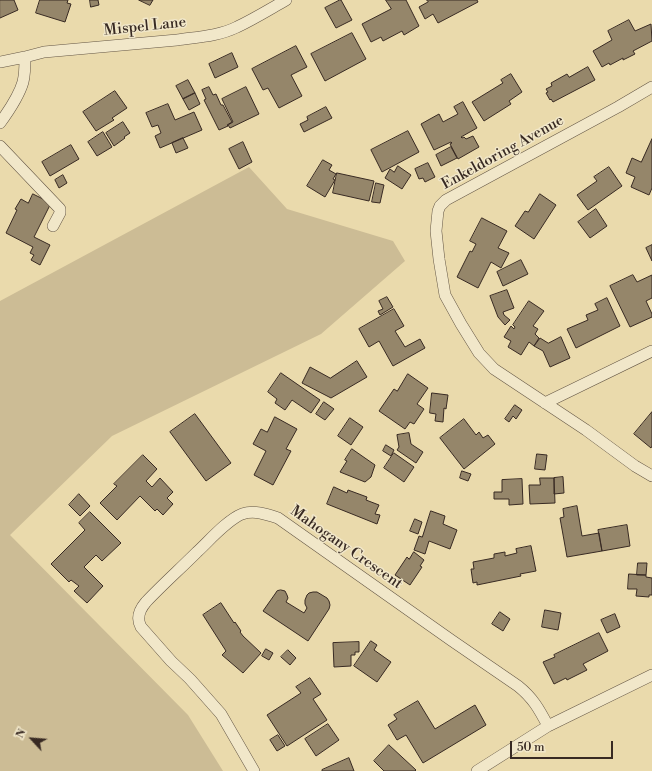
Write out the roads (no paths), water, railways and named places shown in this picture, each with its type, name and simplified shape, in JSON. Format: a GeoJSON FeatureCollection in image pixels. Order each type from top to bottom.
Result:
{"type":"FeatureCollection","features":[{"type":"Feature","properties":{"kind":"street","name":"Mispel Lane"},"geometry":{"type":"LineString","coordinates":[[0,62],[44,52],[184,39],[217,34],[238,27],[286,0]]}},
{"type":"Feature","properties":{"kind":"street"},"geometry":{"type":"LineString","coordinates":[[0,123],[17,97],[23,83],[25,57]]}},
{"type":"Feature","properties":{"kind":"street","name":"Enkeldoring Avenue"},"geometry":{"type":"LineString","coordinates":[[652,87],[446,200],[440,206],[438,211],[436,231],[439,259],[446,296],[478,353],[494,369],[545,402],[635,466],[652,476]]}},
{"type":"Feature","properties":{"kind":"street"},"geometry":{"type":"LineString","coordinates":[[0,146],[60,209],[60,213],[54,226]]}},
{"type":"Feature","properties":{"kind":"street"},"geometry":{"type":"LineString","coordinates":[[545,402],[652,351]]}},
{"type":"Feature","properties":{"kind":"street","name":"Mahogany Crescent"},"geometry":{"type":"LineString","coordinates":[[254,771],[221,714],[190,678],[171,661],[141,627],[139,622],[140,612],[146,602],[218,531],[235,517],[253,512],[278,518],[518,686],[527,693],[539,708],[548,726]]}},
{"type":"Feature","properties":{"kind":"street"},"geometry":{"type":"LineString","coordinates":[[477,771],[548,726],[652,675]]}}]}
